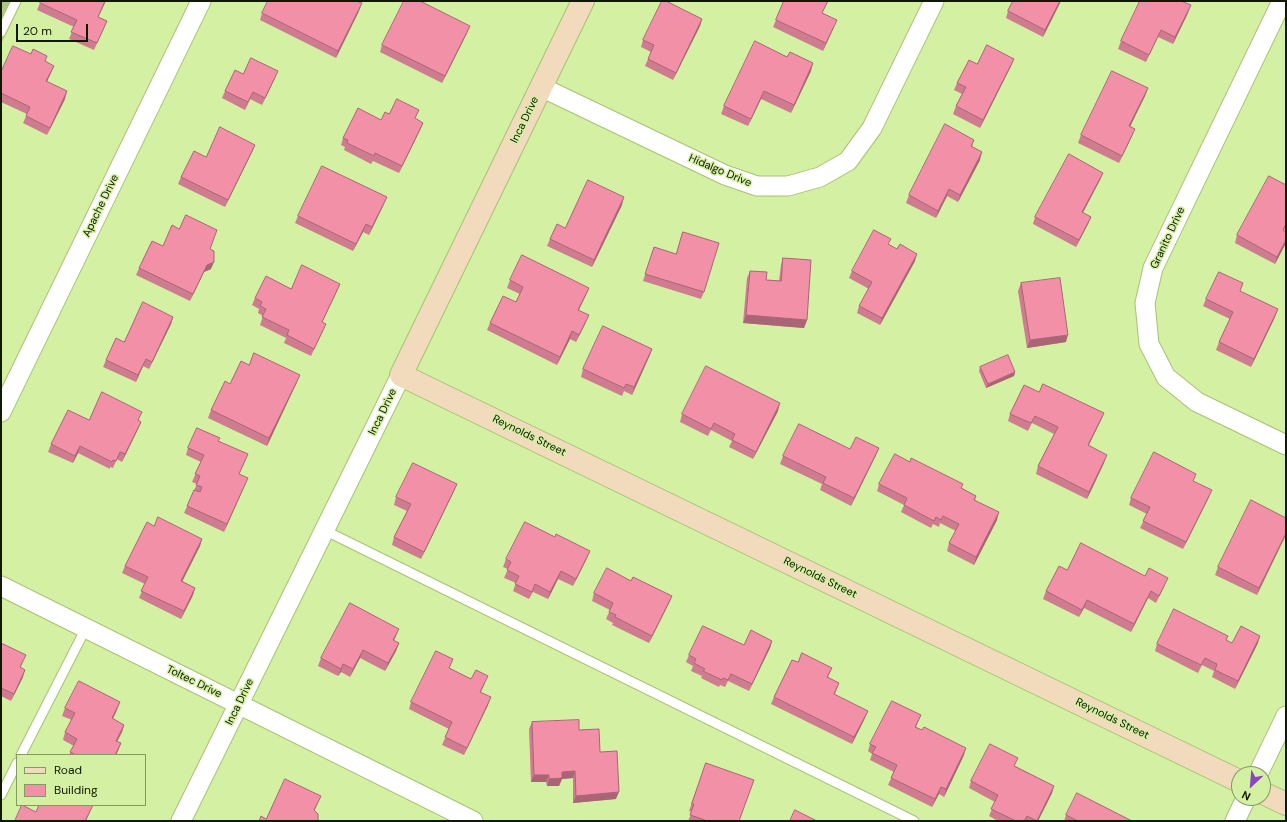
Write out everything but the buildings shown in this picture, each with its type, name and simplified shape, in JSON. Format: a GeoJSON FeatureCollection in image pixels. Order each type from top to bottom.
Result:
{"type":"FeatureCollection","features":[{"type":"Feature","properties":{"kind":"street","name":"Apache Drive"},"geometry":{"type":"LineString","coordinates":[[1,412],[201,1]]}},
{"type":"Feature","properties":{"kind":"street","name":"Inca Drive"},"geometry":{"type":"LineString","coordinates":[[181,821],[401,375],[582,1]]}},
{"type":"Feature","properties":{"kind":"street","name":"Hidalgo Drive"},"geometry":{"type":"LineString","coordinates":[[541,87],[725,175],[758,186],[788,186],[820,177],[848,161],[872,128],[934,1]]}},
{"type":"Feature","properties":{"kind":"street","name":"Granito Drive"},"geometry":{"type":"LineString","coordinates":[[1282,1],[1153,268],[1145,304],[1149,344],[1166,377],[1197,402],[1286,445]]}},
{"type":"Feature","properties":{"kind":"street","name":"Reynolds Street"},"geometry":{"type":"LineString","coordinates":[[401,375],[1231,777]]}},
{"type":"Feature","properties":{"kind":"street","name":"Toltec Drive"},"geometry":{"type":"LineString","coordinates":[[1,586],[473,821]]}},
{"type":"Feature","properties":{"kind":"street"},"geometry":{"type":"LineString","coordinates":[[1262,766],[1286,716]]}},
{"type":"Feature","properties":{"kind":"street"},"geometry":{"type":"LineString","coordinates":[[1271,797],[1286,804]]}},
{"type":"Feature","properties":{"kind":"street"},"geometry":{"type":"LineString","coordinates":[[1235,821],[1242,806]]}},
{"type":"Feature","properties":{"kind":"lane"},"geometry":{"type":"LineString","coordinates":[[1,32],[16,1]]}},
{"type":"Feature","properties":{"kind":"lane"},"geometry":{"type":"LineString","coordinates":[[324,530],[914,821]]}},
{"type":"Feature","properties":{"kind":"lane"},"geometry":{"type":"LineString","coordinates":[[22,754],[86,628]]}},
{"type":"Feature","properties":{"kind":"lane"},"geometry":{"type":"LineString","coordinates":[[1,795],[16,765]]}},
{"type":"Feature","properties":{"kind":"green space"},"geometry":{"type":"Polygon","coordinates":[[[1,1],[22,1],[1,44],[1,1]]]}}]}
